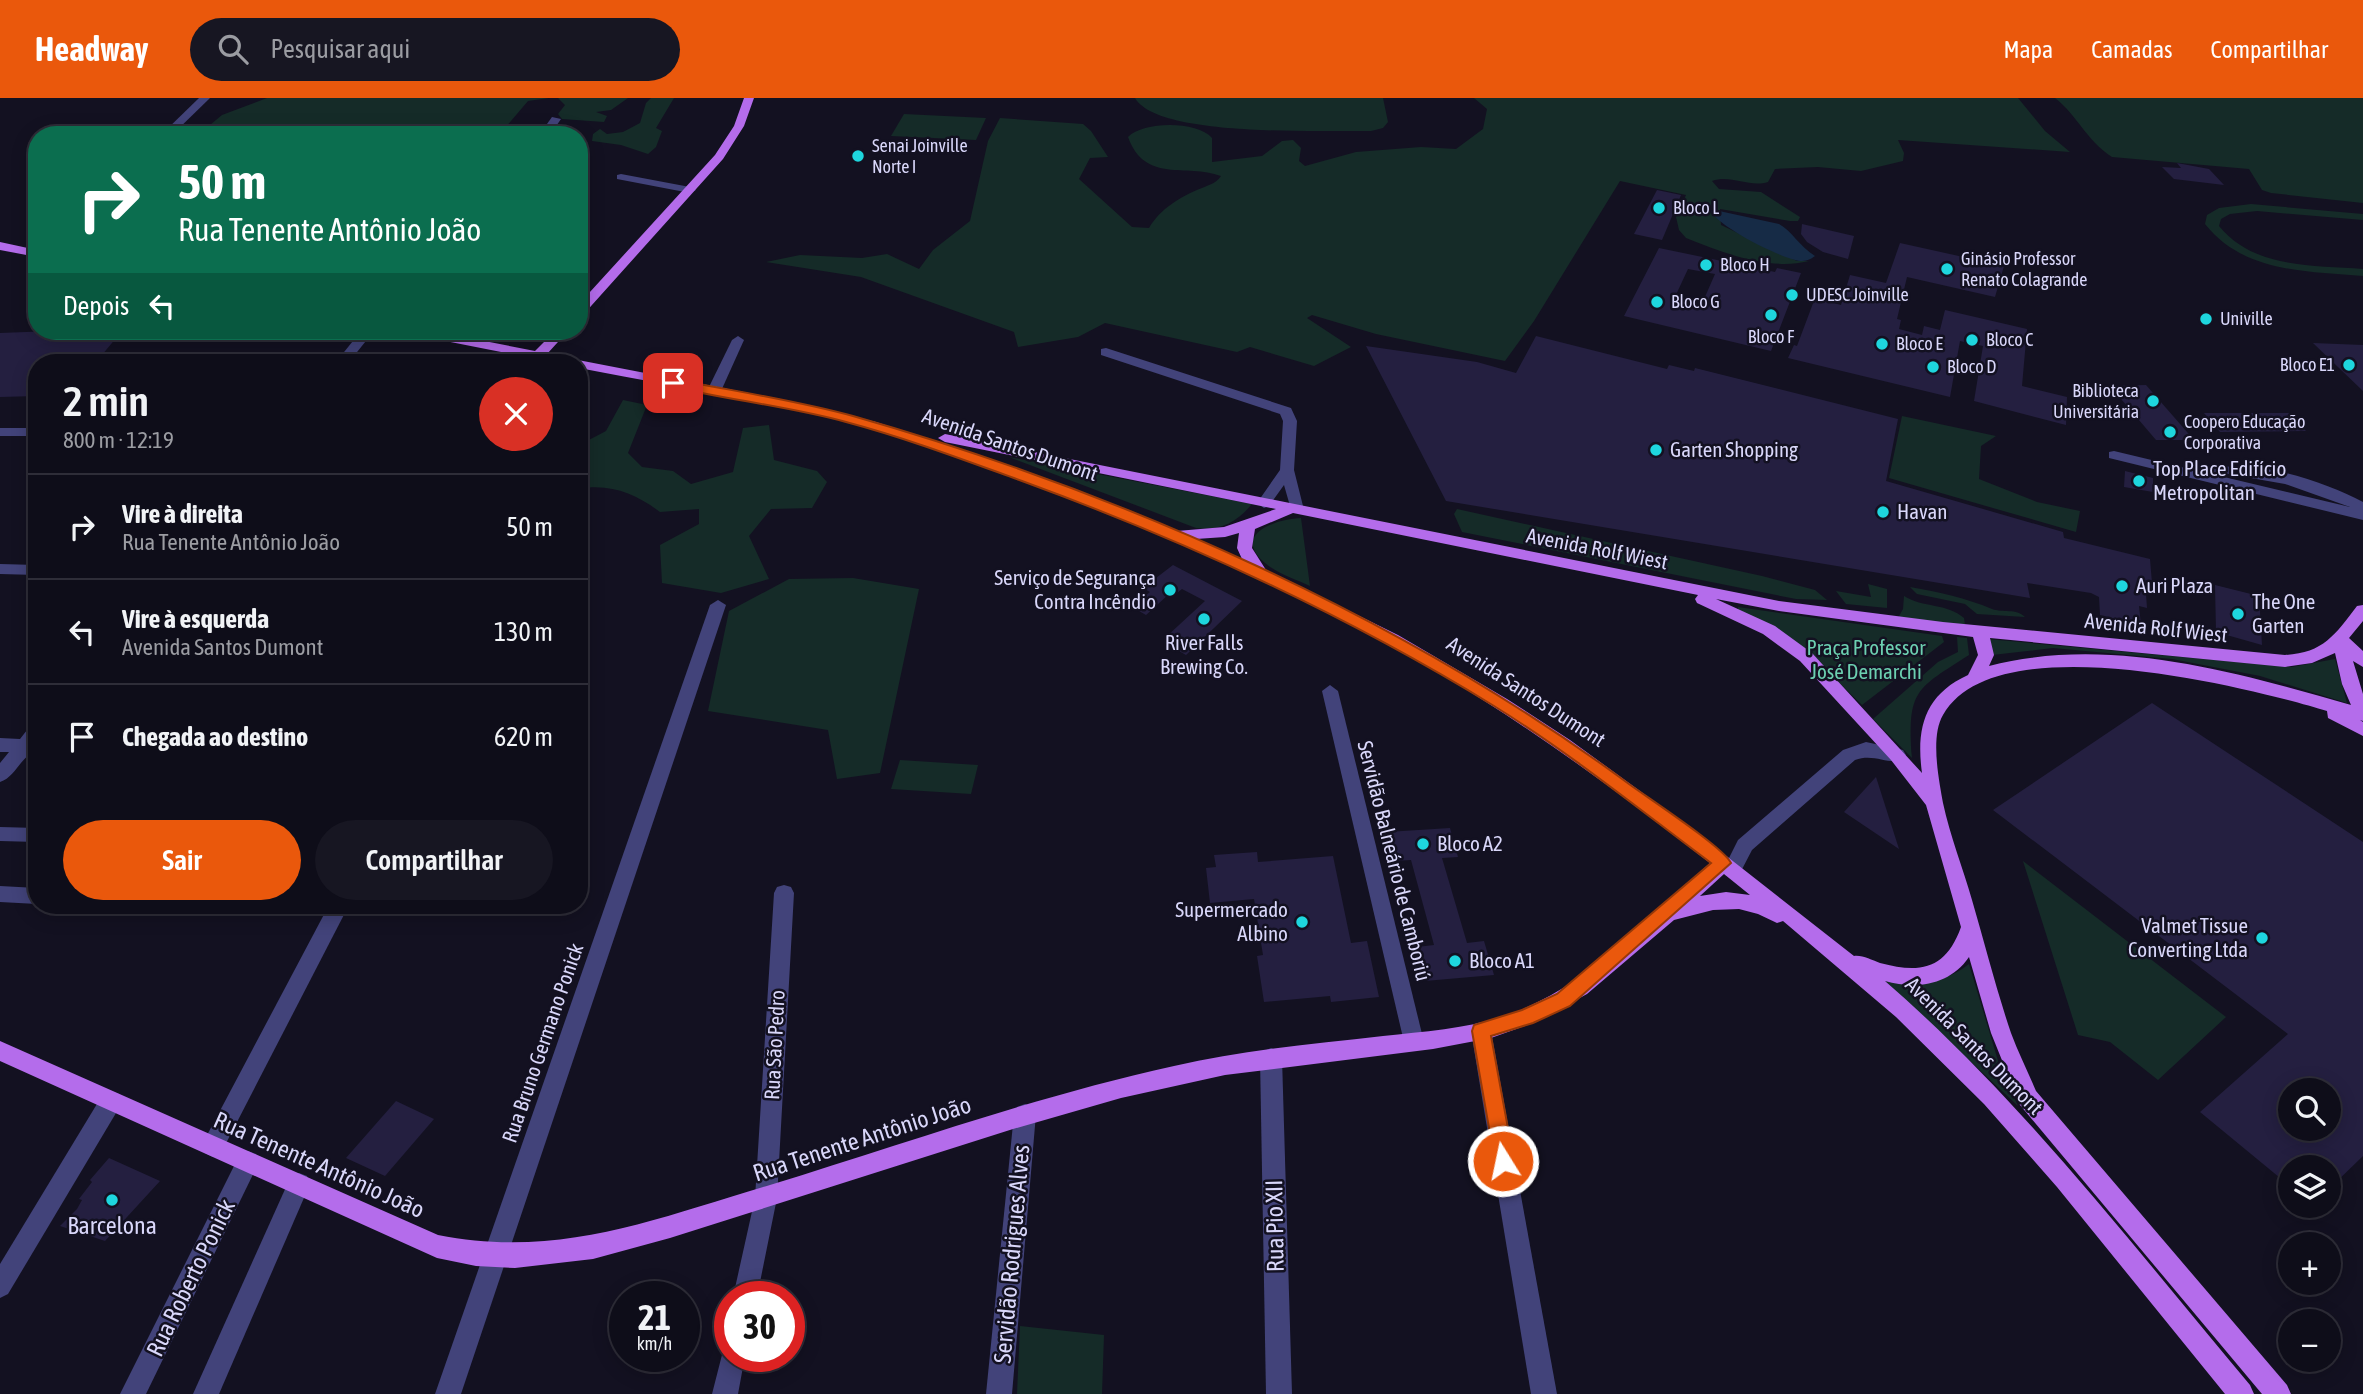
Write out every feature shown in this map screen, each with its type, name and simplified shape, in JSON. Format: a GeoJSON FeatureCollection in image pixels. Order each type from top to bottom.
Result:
{"type":"FeatureCollection","features":[{"type":"Feature","properties":{"kind":"main road"},"geometry":{"type":"LineString","coordinates":[[588,302],[690,190],[733,137],[748,98]]}},
{"type":"Feature","properties":{"kind":"main road"},"geometry":{"type":"LineString","coordinates":[[0,246],[28,252]]}},
{"type":"Feature","properties":{"kind":"main road"},"geometry":{"type":"LineString","coordinates":[[459,340],[528,354]]}},
{"type":"Feature","properties":{"kind":"main road"},"geometry":{"type":"LineString","coordinates":[[540,354],[553,340]]}},
{"type":"Feature","properties":{"kind":"main road","name":"Avenida Santos Dumont"},"geometry":{"type":"LineString","coordinates":[[588,366],[846,418],[978,460],[1173,535],[1262,575],[1406,647],[1502,704],[1728,866],[1843,957],[1911,1017],[2010,1116],[2241,1394]]}},
{"type":"Feature","properties":{"kind":"main road","name":"Avenida Rolf Wiest"},"geometry":{"type":"LineString","coordinates":[[846,418],[1660,583],[1835,615],[2285,662],[2314,659],[2340,639],[2363,610]]}},
{"type":"Feature","properties":{"kind":"main road"},"geometry":{"type":"LineString","coordinates":[[1262,575],[1243,548],[1243,537],[1264,503]]}},
{"type":"Feature","properties":{"kind":"main road"},"geometry":{"type":"LineString","coordinates":[[1173,535],[1212,534],[1250,525],[1269,515],[1297,510]]}},
{"type":"Feature","properties":{"kind":"main road"},"geometry":{"type":"LineString","coordinates":[[1660,583],[1726,608],[1788,642],[1823,674],[1897,755],[1934,802]]}},
{"type":"Feature","properties":{"kind":"main road"},"geometry":{"type":"LineString","coordinates":[[1976,676],[1986,655],[1980,632]]}},
{"type":"Feature","properties":{"kind":"main road"},"geometry":{"type":"LineString","coordinates":[[2340,639],[2363,661]]}},
{"type":"Feature","properties":{"kind":"main road"},"geometry":{"type":"LineString","coordinates":[[2340,639],[2350,684],[2363,715]]}},
{"type":"Feature","properties":{"kind":"main road"},"geometry":{"type":"LineString","coordinates":[[2278,1394],[2080,1163],[2034,1106],[2016,1075],[1934,802],[1930,724],[1944,698],[1976,676],[2018,665],[2089,662],[2215,675],[2363,715]]}},
{"type":"Feature","properties":{"kind":"main road"},"geometry":{"type":"LineString","coordinates":[[2293,695],[2363,730]]}},
{"type":"Feature","properties":{"kind":"main road","name":"Rua Tenente Antônio João"},"geometry":{"type":"LineString","coordinates":[[0,1051],[437,1246],[493,1257],[523,1258],[583,1250],[766,1198],[1026,1114],[1178,1074],[1271,1058],[1414,1042],[1481,1031],[1526,1017],[1563,1000],[1663,916],[1728,866]]}},
{"type":"Feature","properties":{"kind":"main road"},"geometry":{"type":"LineString","coordinates":[[1663,916],[1720,900],[1759,905],[1787,922],[1873,991],[1911,1017]]}},
{"type":"Feature","properties":{"kind":"main road"},"geometry":{"type":"LineString","coordinates":[[1843,957],[1896,976],[1929,976],[1954,965],[1962,956],[1970,928]]}},
{"type":"Feature","properties":{"kind":"street"},"geometry":{"type":"LineString","coordinates":[[175,126],[205,98]]}},
{"type":"Feature","properties":{"kind":"street"},"geometry":{"type":"LineString","coordinates":[[551,126],[556,119]]}},
{"type":"Feature","properties":{"kind":"street"},"geometry":{"type":"LineString","coordinates":[[621,177],[690,190]]}},
{"type":"Feature","properties":{"kind":"street"},"geometry":{"type":"LineString","coordinates":[[349,354],[360,340]]}},
{"type":"Feature","properties":{"kind":"street"},"geometry":{"type":"LineString","coordinates":[[714,391],[738,340]]}},
{"type":"Feature","properties":{"kind":"street"},"geometry":{"type":"LineString","coordinates":[[1106,352],[1286,411],[1290,421],[1287,470],[1297,510]]}},
{"type":"Feature","properties":{"kind":"street"},"geometry":{"type":"LineString","coordinates":[[0,432],[28,432]]}},
{"type":"Feature","properties":{"kind":"street"},"geometry":{"type":"LineString","coordinates":[[2114,455],[2363,515]]}},
{"type":"Feature","properties":{"kind":"street"},"geometry":{"type":"LineString","coordinates":[[2216,480],[2217,472],[2222,469],[2243,471],[2327,490],[2363,508]]}},
{"type":"Feature","properties":{"kind":"street"},"geometry":{"type":"LineString","coordinates":[[1264,503],[1287,470]]}},
{"type":"Feature","properties":{"kind":"street"},"geometry":{"type":"LineString","coordinates":[[0,569],[28,570]]}},
{"type":"Feature","properties":{"kind":"street","name":"Rua Bruno Germano Ponick"},"geometry":{"type":"LineString","coordinates":[[448,1394],[718,605]]}},
{"type":"Feature","properties":{"kind":"street","name":"Servidão Balneário de Camboriú"},"geometry":{"type":"LineString","coordinates":[[1330,691],[1414,1042]]}},
{"type":"Feature","properties":{"kind":"street"},"geometry":{"type":"LineString","coordinates":[[0,745],[28,746]]}},
{"type":"Feature","properties":{"kind":"street"},"geometry":{"type":"LineString","coordinates":[[0,775],[28,748]]}},
{"type":"Feature","properties":{"kind":"street","name":"Rua Tenente Antônio João"},"geometry":{"type":"LineString","coordinates":[[1728,866],[1745,845],[1849,755],[1866,749],[1897,755]]}},
{"type":"Feature","properties":{"kind":"street"},"geometry":{"type":"LineString","coordinates":[[0,834],[28,835]]}},
{"type":"Feature","properties":{"kind":"street","name":"Rua São Pedro"},"geometry":{"type":"LineString","coordinates":[[748,1281],[766,1198],[784,893]]}},
{"type":"Feature","properties":{"kind":"street"},"geometry":{"type":"LineString","coordinates":[[0,894],[28,896]]}},
{"type":"Feature","properties":{"kind":"street"},"geometry":{"type":"LineString","coordinates":[[213,1146],[334,914]]}},
{"type":"Feature","properties":{"kind":"street"},"geometry":{"type":"LineString","coordinates":[[1481,1031],[1544,1394]]}},
{"type":"Feature","properties":{"kind":"street","name":"Rua Pio XII"},"geometry":{"type":"LineString","coordinates":[[1271,1058],[1279,1394]]}},
{"type":"Feature","properties":{"kind":"street"},"geometry":{"type":"LineString","coordinates":[[0,1286],[111,1101]]}},
{"type":"Feature","properties":{"kind":"street","name":"Servidão Rodrigues Alves"},"geometry":{"type":"LineString","coordinates":[[999,1394],[1026,1114]]}},
{"type":"Feature","properties":{"kind":"street","name":"Rua Roberto Ponick"},"geometry":{"type":"LineString","coordinates":[[133,1394],[248,1162]]}},
{"type":"Feature","properties":{"kind":"street"},"geometry":{"type":"LineString","coordinates":[[206,1394],[299,1184]]}},
{"type":"Feature","properties":{"kind":"street"},"geometry":{"type":"LineString","coordinates":[[725,1394],[730,1372]]}},
{"type":"Feature","properties":{"kind":"green space"},"geometry":{"type":"Polygon","coordinates":[[[267,98],[549,98],[528,101],[507,126],[209,126],[222,115],[267,98]]]}},
{"type":"Feature","properties":{"kind":"green space"},"geometry":{"type":"Polygon","coordinates":[[[558,98],[628,98],[611,110],[596,112],[607,116],[604,122],[562,119],[558,114],[565,105],[558,98]]]}},
{"type":"Feature","properties":{"kind":"green space"},"geometry":{"type":"Polygon","coordinates":[[[651,98],[674,98],[656,128],[662,131],[656,147],[648,154],[621,145],[592,141],[593,134],[600,129],[607,134],[623,132],[640,123],[646,103],[651,98]]]}},
{"type":"Feature","properties":{"kind":"green space"},"geometry":{"type":"Polygon","coordinates":[[[1135,98],[1383,98],[1388,122],[1383,128],[1371,131],[1282,131],[1207,126],[1175,120],[1150,111],[1135,98]]]}},
{"type":"Feature","properties":{"kind":"green space"},"geometry":{"type":"Polygon","coordinates":[[[1474,98],[2018,98],[2045,131],[2070,152],[1898,140],[1904,153],[1903,161],[1861,171],[1818,167],[1775,169],[1768,182],[1726,179],[1712,181],[1719,189],[1761,192],[1800,217],[1798,221],[1790,221],[1720,209],[1721,225],[1797,261],[1809,261],[1794,263],[1778,264],[1747,259],[1686,238],[1679,230],[1676,217],[1686,195],[1620,181],[1534,321],[1505,361],[1376,334],[1312,315],[1307,318],[1351,347],[1314,366],[1250,347],[1237,352],[1105,323],[1078,337],[1018,347],[1014,332],[861,277],[766,262],[800,255],[862,258],[887,254],[919,269],[933,250],[970,221],[988,141],[1000,118],[1083,124],[1091,131],[1108,157],[1090,158],[1079,179],[1132,227],[1149,228],[1172,204],[1213,184],[1221,176],[1156,167],[1145,161],[1135,152],[1128,137],[1146,128],[1170,125],[1205,132],[1212,138],[1212,162],[1262,156],[1282,141],[1293,140],[1301,148],[1299,161],[1305,166],[1356,152],[1421,147],[1456,149],[1483,129],[1487,109],[1474,98]]]}},
{"type":"Feature","properties":{"kind":"green space"},"geometry":{"type":"Polygon","coordinates":[[[2055,98],[2363,98],[2363,203],[2271,193],[2262,190],[2249,169],[2112,157],[2095,143],[2055,98]]]}},
{"type":"Feature","properties":{"kind":"green space"},"geometry":{"type":"Polygon","coordinates":[[[904,114],[986,118],[976,140],[891,136],[904,114]]]}},
{"type":"Feature","properties":{"kind":"green space"},"geometry":{"type":"Polygon","coordinates":[[[2251,204],[2363,214],[2363,220],[2257,211],[2230,214],[2221,219],[2219,226],[2233,240],[2267,257],[2305,265],[2363,269],[2363,276],[2298,270],[2257,261],[2221,240],[2205,224],[2207,215],[2219,208],[2251,204]]]}},
{"type":"Feature","properties":{"kind":"green space"},"geometry":{"type":"Polygon","coordinates":[[[623,400],[647,405],[628,453],[642,467],[673,471],[691,484],[733,472],[743,428],[769,425],[774,460],[817,471],[827,482],[812,508],[771,509],[749,536],[769,579],[721,593],[662,583],[660,545],[699,524],[699,509],[660,512],[642,500],[622,492],[588,488],[588,440],[606,431],[623,400]]]}},
{"type":"Feature","properties":{"kind":"green space"},"geometry":{"type":"Polygon","coordinates":[[[1902,416],[1996,436],[1981,446],[1979,479],[2037,502],[2080,511],[2076,532],[1889,478],[1902,416]]]}},
{"type":"Feature","properties":{"kind":"green space"},"geometry":{"type":"Polygon","coordinates":[[[1009,457],[1252,504],[1228,524],[1205,529],[1196,528],[1009,457]]]}},
{"type":"Feature","properties":{"kind":"green space"},"geometry":{"type":"Polygon","coordinates":[[[1457,509],[1762,576],[1815,590],[1827,600],[1796,599],[1462,532],[1454,514],[1457,509]]]}},
{"type":"Feature","properties":{"kind":"green space"},"geometry":{"type":"Polygon","coordinates":[[[1301,518],[1310,586],[1270,567],[1256,553],[1253,544],[1255,536],[1270,525],[1301,518]]]}},
{"type":"Feature","properties":{"kind":"green space"},"geometry":{"type":"Polygon","coordinates":[[[853,578],[919,589],[880,773],[837,779],[828,730],[708,711],[729,611],[789,579],[853,578]]]}},
{"type":"Feature","properties":{"kind":"green space"},"geometry":{"type":"Polygon","coordinates":[[[1868,584],[1887,589],[1887,608],[1846,604],[1836,591],[1871,597],[1868,584]]]}},
{"type":"Feature","properties":{"kind":"green space"},"geometry":{"type":"Polygon","coordinates":[[[1910,587],[1952,596],[1996,610],[2018,613],[2025,617],[1977,614],[1965,604],[1917,594],[1910,587]]]}},
{"type":"Feature","properties":{"kind":"green space"},"geometry":{"type":"Polygon","coordinates":[[[1904,596],[1957,613],[1964,618],[1965,625],[1898,618],[1903,609],[1904,596]]]}},
{"type":"Feature","properties":{"kind":"green space","name":"Praça Professor José Demarchi"},"geometry":{"type":"Polygon","coordinates":[[[1738,607],[1942,636],[1944,642],[1862,705],[1814,658],[1738,611],[1738,607]]]}},
{"type":"Feature","properties":{"kind":"green space"},"geometry":{"type":"Polygon","coordinates":[[[1957,637],[1967,638],[1969,655],[1937,676],[1919,694],[1911,718],[1912,758],[1873,719],[1938,662],[1958,652],[1957,637]]]}},
{"type":"Feature","properties":{"kind":"green space"},"geometry":{"type":"Polygon","coordinates":[[[1987,639],[2292,667],[2335,659],[2347,703],[2260,676],[2172,659],[2053,648],[1992,655],[1987,639]]]}},
{"type":"Feature","properties":{"kind":"green space"},"geometry":{"type":"Polygon","coordinates":[[[900,760],[978,765],[971,794],[891,789],[900,760]]]}},
{"type":"Feature","properties":{"kind":"green space"},"geometry":{"type":"Polygon","coordinates":[[[2023,861],[2226,1017],[2158,1080],[2110,1042],[2078,1035],[2023,861]]]}},
{"type":"Feature","properties":{"kind":"green space"},"geometry":{"type":"Polygon","coordinates":[[[1969,964],[1999,1064],[2018,1106],[1883,979],[1928,981],[1949,976],[1969,964]]]}},
{"type":"Feature","properties":{"kind":"green space"},"geometry":{"type":"Polygon","coordinates":[[[1020,1326],[1104,1335],[1102,1394],[1017,1394],[1020,1326]]]}},
{"type":"Feature","properties":{"kind":"water"},"geometry":{"type":"Polygon","coordinates":[[[1710,209],[1779,224],[1815,256],[1800,261],[1779,254],[1735,232],[1714,216],[1710,209]]]}},
{"type":"Feature","properties":{"kind":"building"},"geometry":{"type":"Polygon","coordinates":[[[2177,163],[2209,169],[2224,185],[2174,179],[2162,167],[2181,168],[2177,163]]]}},
{"type":"Feature","properties":{"kind":"building","name":"Bloco L"},"geometry":{"type":"Polygon","coordinates":[[[1657,190],[1681,195],[1662,240],[1634,234],[1657,190]]]}},
{"type":"Feature","properties":{"kind":"building"},"geometry":{"type":"Polygon","coordinates":[[[1802,224],[1854,236],[1848,259],[1823,252],[1807,242],[1801,234],[1802,224]]]}},
{"type":"Feature","properties":{"kind":"building"},"geometry":{"type":"Polygon","coordinates":[[[1900,243],[2004,266],[1995,297],[1907,277],[1897,319],[1901,320],[1899,329],[1922,335],[1924,326],[1940,330],[1945,310],[2027,329],[2022,386],[2067,397],[2066,425],[1974,401],[1983,346],[1960,341],[1950,397],[1788,358],[1794,345],[1797,346],[1815,298],[1841,305],[1850,275],[1886,283],[1900,243]]]}},
{"type":"Feature","properties":{"kind":"building"},"geometry":{"type":"Polygon","coordinates":[[[1659,248],[1775,272],[1777,268],[1801,273],[1771,351],[1624,316],[1659,248]],[[1688,269],[1674,299],[1701,306],[1715,274],[1688,269]]]}},
{"type":"Feature","properties":{"kind":"building"},"geometry":{"type":"Polygon","coordinates":[[[28,332],[28,340],[114,340],[103,354],[28,354],[28,396],[0,397],[0,333],[28,332]]]}},
{"type":"Feature","properties":{"kind":"building","name":"Garten Shopping"},"geometry":{"type":"Polygon","coordinates":[[[1536,336],[1667,369],[1669,365],[1694,371],[1695,368],[1898,419],[1886,481],[2063,532],[2064,538],[2150,559],[2153,595],[2146,594],[2147,608],[2139,606],[2141,625],[2100,615],[2099,597],[2091,593],[2027,583],[2030,598],[1446,501],[1366,346],[1477,362],[1516,373],[1536,336]]]}},
{"type":"Feature","properties":{"kind":"building","name":"Bloco E1"},"geometry":{"type":"Polygon","coordinates":[[[2313,343],[2363,345],[2363,391],[2313,343]]]}},
{"type":"Feature","properties":{"kind":"building"},"geometry":{"type":"Polygon","coordinates":[[[2146,385],[2194,440],[2156,440],[2110,386],[2146,385]]]}},
{"type":"Feature","properties":{"kind":"building"},"geometry":{"type":"Polygon","coordinates":[[[2204,413],[2289,413],[2306,431],[2220,432],[2204,413]]]}},
{"type":"Feature","properties":{"kind":"building","name":"Top Place Edifício Metropolitan"},"geometry":{"type":"Polygon","coordinates":[[[2125,471],[2153,478],[2153,492],[2124,487],[2125,471]]]}},
{"type":"Feature","properties":{"kind":"building"},"geometry":{"type":"Polygon","coordinates":[[[1173,565],[1242,601],[1186,655],[1165,643],[1169,639],[1166,637],[1205,601],[1182,589],[1173,596],[1169,594],[1146,615],[1132,607],[1150,592],[1143,588],[1173,565]]]}},
{"type":"Feature","properties":{"kind":"building","name":"The One Garten"},"geometry":{"type":"Polygon","coordinates":[[[2215,585],[2259,596],[2262,645],[2216,632],[2215,585]]]}},
{"type":"Feature","properties":{"kind":"building","name":"Valmet Tissue Converting Ltda"},"geometry":{"type":"Polygon","coordinates":[[[2152,703],[2363,842],[2363,1156],[2341,1177],[2341,1155],[2278,1155],[2278,1176],[2200,1112],[2288,1034],[1993,810],[2152,703]]]}},
{"type":"Feature","properties":{"kind":"building"},"geometry":{"type":"Polygon","coordinates":[[[1876,777],[1899,849],[1844,812],[1876,777]]]}},
{"type":"Feature","properties":{"kind":"building"},"geometry":{"type":"Polygon","coordinates":[[[1450,828],[1458,857],[1442,858],[1467,943],[1484,941],[1494,975],[1425,981],[1417,947],[1434,945],[1411,860],[1394,861],[1387,832],[1450,828]]]}},
{"type":"Feature","properties":{"kind":"building","name":"Supermercado Albino"},"geometry":{"type":"Polygon","coordinates":[[[1257,852],[1258,862],[1333,856],[1351,943],[1367,941],[1379,997],[1331,1002],[1330,996],[1264,1002],[1257,956],[1263,955],[1254,899],[1210,903],[1206,868],[1216,867],[1214,855],[1257,852]]]}},
{"type":"Feature","properties":{"kind":"building"},"geometry":{"type":"Polygon","coordinates":[[[396,1101],[434,1119],[385,1176],[346,1158],[396,1101]]]}},
{"type":"Feature","properties":{"kind":"building","name":"Barcelona"},"geometry":{"type":"Polygon","coordinates":[[[109,1158],[160,1181],[105,1241],[60,1226],[77,1209],[82,1200],[79,1199],[92,1182],[90,1180],[109,1158]]]}},
{"type":"Feature","properties":{"kind":"place","name":"Senai Joinville Norte I"},"geometry":{"type":"Point","coordinates":[858,156]}},
{"type":"Feature","properties":{"kind":"place","name":"Bloco L"},"geometry":{"type":"Point","coordinates":[1659,208]}},
{"type":"Feature","properties":{"kind":"place","name":"Bloco H"},"geometry":{"type":"Point","coordinates":[1706,265]}},
{"type":"Feature","properties":{"kind":"place","name":"Ginásio Professor Renato Colagrande"},"geometry":{"type":"Point","coordinates":[1947,269]}},
{"type":"Feature","properties":{"kind":"place","name":"UDESC Joinville"},"geometry":{"type":"Point","coordinates":[1792,295]}},
{"type":"Feature","properties":{"kind":"place","name":"Bloco G"},"geometry":{"type":"Point","coordinates":[1657,302]}},
{"type":"Feature","properties":{"kind":"place","name":"Bloco F"},"geometry":{"type":"Point","coordinates":[1771,315]}},
{"type":"Feature","properties":{"kind":"place","name":"Univille"},"geometry":{"type":"Point","coordinates":[2206,319]}},
{"type":"Feature","properties":{"kind":"place","name":"Bloco C"},"geometry":{"type":"Point","coordinates":[1972,340]}},
{"type":"Feature","properties":{"kind":"place","name":"Bloco E"},"geometry":{"type":"Point","coordinates":[1882,344]}},
{"type":"Feature","properties":{"kind":"place","name":"Bloco E1"},"geometry":{"type":"Point","coordinates":[2349,365]}},
{"type":"Feature","properties":{"kind":"place","name":"Bloco D"},"geometry":{"type":"Point","coordinates":[1933,367]}},
{"type":"Feature","properties":{"kind":"place","name":"Biblioteca Universitária"},"geometry":{"type":"Point","coordinates":[2153,401]}},
{"type":"Feature","properties":{"kind":"place","name":"Coopero Educação Corporativa"},"geometry":{"type":"Point","coordinates":[2170,432]}},
{"type":"Feature","properties":{"kind":"place","name":"Garten Shopping"},"geometry":{"type":"Point","coordinates":[1656,450]}},
{"type":"Feature","properties":{"kind":"place","name":"Top Place Edifício Metropolitan"},"geometry":{"type":"Point","coordinates":[2139,481]}},
{"type":"Feature","properties":{"kind":"place","name":"Havan"},"geometry":{"type":"Point","coordinates":[1883,512]}},
{"type":"Feature","properties":{"kind":"place","name":"Auri Plaza"},"geometry":{"type":"Point","coordinates":[2122,586]}},
{"type":"Feature","properties":{"kind":"place","name":"Serviço de Segurança Contra Incêndio"},"geometry":{"type":"Point","coordinates":[1170,590]}},
{"type":"Feature","properties":{"kind":"place","name":"The One Garten"},"geometry":{"type":"Point","coordinates":[2238,614]}},
{"type":"Feature","properties":{"kind":"place","name":"River Falls Brewing Co."},"geometry":{"type":"Point","coordinates":[1204,619]}},
{"type":"Feature","properties":{"kind":"place","name":"Bloco A2"},"geometry":{"type":"Point","coordinates":[1423,844]}},
{"type":"Feature","properties":{"kind":"place","name":"Supermercado Albino"},"geometry":{"type":"Point","coordinates":[1302,922]}},
{"type":"Feature","properties":{"kind":"place","name":"Valmet Tissue Converting Ltda"},"geometry":{"type":"Point","coordinates":[2262,938]}},
{"type":"Feature","properties":{"kind":"place","name":"Bloco A1"},"geometry":{"type":"Point","coordinates":[1455,961]}},
{"type":"Feature","properties":{"kind":"place","name":"Barcelona"},"geometry":{"type":"Point","coordinates":[112,1200]}},
{"type":"Feature","properties":{"kind":"route"},"geometry":{"type":"LineString","coordinates":[[673,383],[846,418],[936,445],[1106,507],[1262,575],[1406,647],[1502,704],[1577,754],[1723,863],[1597,974],[1563,1000],[1504,1026],[1481,1031],[1503,1161]]}}]}
